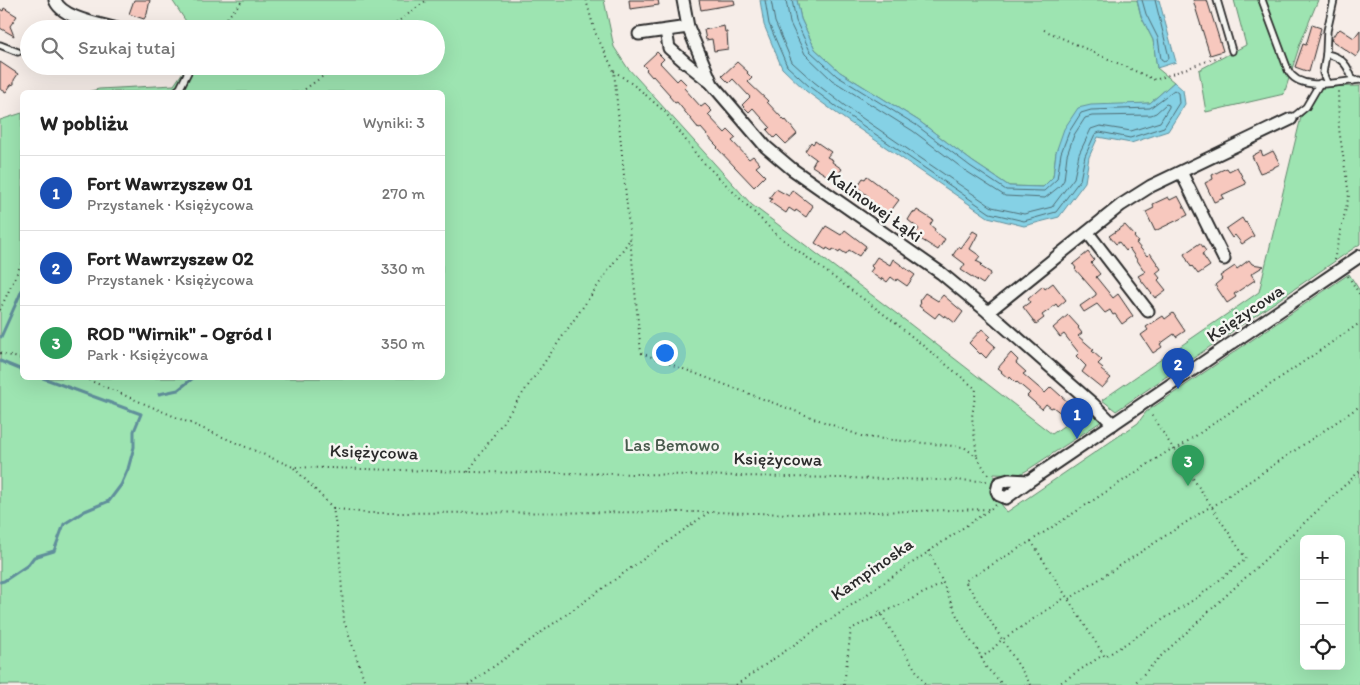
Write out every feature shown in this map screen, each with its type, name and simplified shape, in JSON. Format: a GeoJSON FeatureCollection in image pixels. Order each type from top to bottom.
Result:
{"type":"FeatureCollection","features":[{"type":"Feature","properties":{"kind":"street"},"geometry":{"type":"LineString","coordinates":[[55,0],[61,10],[85,20]]}},
{"type":"Feature","properties":{"kind":"street","name":"Kalinowej Łąki"},"geometry":{"type":"LineString","coordinates":[[683,0],[688,27],[712,84],[766,147],[792,169],[941,274],[988,312],[1113,424]]}},
{"type":"Feature","properties":{"kind":"street"},"geometry":{"type":"LineString","coordinates":[[639,34],[688,27]]}},
{"type":"Feature","properties":{"kind":"street"},"geometry":{"type":"LineString","coordinates":[[666,31],[669,48],[712,84]]}},
{"type":"Feature","properties":{"kind":"street"},"geometry":{"type":"LineString","coordinates":[[988,312],[1121,205],[1151,186],[1292,119]]}},
{"type":"Feature","properties":{"kind":"street"},"geometry":{"type":"LineString","coordinates":[[1181,172],[1224,258]]}},
{"type":"Feature","properties":{"kind":"street"},"geometry":{"type":"LineString","coordinates":[[1088,233],[1148,311]]}},
{"type":"Feature","properties":{"kind":"street","name":"Księżycowa"},"geometry":{"type":"LineString","coordinates":[[1029,481],[1360,256]]}},
{"type":"Feature","properties":{"kind":"street"},"geometry":{"type":"LineString","coordinates":[[1009,480],[1029,481],[1006,498],[999,495],[995,482],[1009,480]]}},
{"type":"Feature","properties":{"kind":"lane"},"geometry":{"type":"LineString","coordinates":[[1217,0],[1232,51]]}},
{"type":"Feature","properties":{"kind":"lane"},"geometry":{"type":"LineString","coordinates":[[1262,0],[1291,76],[1294,79],[1308,84],[1360,80]]}},
{"type":"Feature","properties":{"kind":"lane"},"geometry":{"type":"LineString","coordinates":[[1327,83],[1323,73],[1334,0]]}},
{"type":"Feature","properties":{"kind":"lane"},"geometry":{"type":"LineString","coordinates":[[0,45],[18,52]]}},
{"type":"Feature","properties":{"kind":"lane"},"geometry":{"type":"LineString","coordinates":[[1326,54],[1333,55],[1348,66],[1352,81]]}},
{"type":"Feature","properties":{"kind":"lane"},"geometry":{"type":"LineString","coordinates":[[178,90],[186,75]]}},
{"type":"Feature","properties":{"kind":"lane"},"geometry":{"type":"LineString","coordinates":[[1292,119],[1306,107],[1320,83]]}},
{"type":"Feature","properties":{"kind":"path"},"geometry":{"type":"LineString","coordinates":[[225,20],[244,0]]}},
{"type":"Feature","properties":{"kind":"path"},"geometry":{"type":"LineString","coordinates":[[400,20],[427,0]]}},
{"type":"Feature","properties":{"kind":"path"},"geometry":{"type":"LineString","coordinates":[[586,0],[595,32],[614,71],[641,353],[864,437],[964,447],[977,456],[995,482]]}},
{"type":"Feature","properties":{"kind":"path"},"geometry":{"type":"LineString","coordinates":[[1044,30],[1155,80],[1232,51]]}},
{"type":"Feature","properties":{"kind":"path"},"geometry":{"type":"LineString","coordinates":[[614,71],[639,88],[665,112],[699,158],[778,236],[893,321],[976,390],[972,417],[977,456]]}},
{"type":"Feature","properties":{"kind":"path"},"geometry":{"type":"LineString","coordinates":[[304,90],[324,75]]}},
{"type":"Feature","properties":{"kind":"path"},"geometry":{"type":"LineString","coordinates":[[1334,260],[1349,195],[1339,129],[1338,83]]}},
{"type":"Feature","properties":{"kind":"path"},"geometry":{"type":"LineString","coordinates":[[468,472],[631,238]]}},
{"type":"Feature","properties":{"kind":"path"},"geometry":{"type":"LineString","coordinates":[[0,310],[20,266]]}},
{"type":"Feature","properties":{"kind":"path"},"geometry":{"type":"LineString","coordinates":[[1348,275],[1360,294]]}},
{"type":"Feature","properties":{"kind":"path"},"geometry":{"type":"LineString","coordinates":[[1031,685],[965,581],[1174,449],[1360,323]]}},
{"type":"Feature","properties":{"kind":"path"},"geometry":{"type":"LineString","coordinates":[[0,353],[20,358]]}},
{"type":"Feature","properties":{"kind":"path","name":"Księżycowa"},"geometry":{"type":"LineString","coordinates":[[89,380],[293,467],[995,482]]}},
{"type":"Feature","properties":{"kind":"path"},"geometry":{"type":"LineString","coordinates":[[981,658],[1002,640],[1211,506],[1360,406]]}},
{"type":"Feature","properties":{"kind":"path"},"geometry":{"type":"LineString","coordinates":[[1057,685],[1103,655],[1105,657],[1198,597],[1246,559],[1148,411]]}},
{"type":"Feature","properties":{"kind":"path"},"geometry":{"type":"LineString","coordinates":[[293,467],[333,508],[339,546],[344,621],[366,685]]}},
{"type":"Feature","properties":{"kind":"path"},"geometry":{"type":"LineString","coordinates":[[1133,685],[1168,650],[1360,472]]}},
{"type":"Feature","properties":{"kind":"path","name":"Kampinoska"},"geometry":{"type":"LineString","coordinates":[[736,685],[1006,498]]}},
{"type":"Feature","properties":{"kind":"path"},"geometry":{"type":"LineString","coordinates":[[333,508],[373,513],[709,512],[798,514],[991,509]]}},
{"type":"Feature","properties":{"kind":"path"},"geometry":{"type":"LineString","coordinates":[[468,685],[709,512]]}},
{"type":"Feature","properties":{"kind":"path"},"geometry":{"type":"LineString","coordinates":[[1031,541],[1103,655]]}},
{"type":"Feature","properties":{"kind":"path"},"geometry":{"type":"LineString","coordinates":[[928,551],[944,583],[956,614],[986,668],[1003,685]]}},
{"type":"Feature","properties":{"kind":"path"},"geometry":{"type":"LineString","coordinates":[[844,685],[852,629],[880,613],[944,583]]}},
{"type":"Feature","properties":{"kind":"path"},"geometry":{"type":"LineString","coordinates":[[880,613],[926,685]]}},
{"type":"Feature","properties":{"kind":"green space","name":"Las Bemowo"},"geometry":{"type":"Polygon","coordinates":[[[172,0],[604,0],[614,47],[627,67],[752,205],[1052,434],[1088,409],[1102,421],[1026,471],[1017,475],[994,474],[993,493],[1007,512],[1138,423],[1146,412],[1349,274],[1360,291],[1360,685],[0,685],[0,120],[20,114],[20,380],[445,380],[445,90],[95,90],[174,85],[181,75],[445,75],[445,20],[185,20],[172,0]]]}},
{"type":"Feature","properties":{"kind":"green space"},"geometry":{"type":"Polygon","coordinates":[[[797,0],[1137,0],[1141,16],[1153,40],[1157,68],[1174,82],[1150,103],[1121,105],[1056,152],[1053,177],[1043,187],[1009,186],[973,162],[919,121],[840,72],[815,49],[801,19],[797,0]]]}},
{"type":"Feature","properties":{"kind":"green space"},"geometry":{"type":"Polygon","coordinates":[[[1234,0],[1318,0],[1300,44],[1284,94],[1206,112],[1199,70],[1246,45],[1234,0]]]}},
{"type":"Feature","properties":{"kind":"green space"},"geometry":{"type":"Polygon","coordinates":[[[1360,86],[1360,244],[1116,411],[1102,400],[1259,292],[1301,117],[1309,109],[1321,87],[1360,86]]]}},
{"type":"Feature","properties":{"kind":"water"},"geometry":{"type":"Polygon","coordinates":[[[760,0],[797,0],[801,19],[815,49],[840,72],[919,121],[973,162],[1009,186],[1043,187],[1053,177],[1056,152],[1064,129],[1078,108],[1091,105],[1150,103],[1174,82],[1183,90],[1185,104],[1168,131],[1131,143],[1098,137],[1089,157],[1085,182],[1059,217],[1024,226],[988,217],[806,91],[782,68],[764,25],[760,0]]]}},
{"type":"Feature","properties":{"kind":"water"},"geometry":{"type":"Polygon","coordinates":[[[1137,0],[1159,0],[1176,62],[1157,68],[1153,40],[1141,16],[1137,0]]]}},
{"type":"Feature","properties":{"kind":"building"},"geometry":{"type":"Polygon","coordinates":[[[134,0],[150,0],[144,19],[129,14],[134,0]]]}},
{"type":"Feature","properties":{"kind":"building"},"geometry":{"type":"Polygon","coordinates":[[[629,0],[658,0],[659,5],[630,9],[629,0]]]}},
{"type":"Feature","properties":{"kind":"building"},"geometry":{"type":"Polygon","coordinates":[[[699,0],[734,0],[735,4],[701,10],[699,0]]]}},
{"type":"Feature","properties":{"kind":"building"},"geometry":{"type":"Polygon","coordinates":[[[1193,0],[1207,0],[1223,51],[1210,55],[1193,0]]]}},
{"type":"Feature","properties":{"kind":"building"},"geometry":{"type":"Polygon","coordinates":[[[4,8],[17,16],[10,26],[14,36],[0,28],[0,9],[3,11],[4,8]]]}},
{"type":"Feature","properties":{"kind":"building"},"geometry":{"type":"Polygon","coordinates":[[[1312,25],[1321,28],[1309,72],[1295,67],[1303,44],[1306,45],[1312,25]]]}},
{"type":"Feature","properties":{"kind":"building"},"geometry":{"type":"Polygon","coordinates":[[[724,26],[725,32],[727,32],[728,49],[714,51],[712,39],[706,40],[704,30],[724,26]]]}},
{"type":"Feature","properties":{"kind":"building"},"geometry":{"type":"Polygon","coordinates":[[[1340,29],[1354,38],[1360,30],[1360,51],[1356,57],[1331,40],[1337,30],[1340,29]]]}},
{"type":"Feature","properties":{"kind":"building"},"geometry":{"type":"Polygon","coordinates":[[[657,52],[664,59],[660,63],[677,81],[680,78],[687,85],[684,88],[701,107],[705,104],[712,111],[708,115],[725,133],[728,130],[736,138],[732,141],[749,159],[753,156],[760,164],[756,167],[765,176],[754,187],[646,70],[643,65],[657,52]]]}},
{"type":"Feature","properties":{"kind":"building"},"geometry":{"type":"Polygon","coordinates":[[[0,62],[18,74],[14,84],[6,92],[0,89],[0,62]]]}},
{"type":"Feature","properties":{"kind":"building"},"geometry":{"type":"Polygon","coordinates":[[[737,62],[752,78],[748,82],[786,120],[797,134],[786,144],[777,135],[774,138],[767,130],[770,127],[753,108],[749,112],[742,105],[750,97],[733,79],[729,83],[722,76],[737,62]]]}},
{"type":"Feature","properties":{"kind":"building"},"geometry":{"type":"Polygon","coordinates":[[[815,141],[831,152],[827,157],[842,169],[834,180],[812,166],[816,159],[805,151],[811,142],[813,144],[815,141]]]}},
{"type":"Feature","properties":{"kind":"building"},"geometry":{"type":"Polygon","coordinates":[[[1261,151],[1263,156],[1273,151],[1280,164],[1260,173],[1252,156],[1261,151]]]}},
{"type":"Feature","properties":{"kind":"building"},"geometry":{"type":"Polygon","coordinates":[[[1237,167],[1246,184],[1222,195],[1224,198],[1214,202],[1205,183],[1213,179],[1212,175],[1227,168],[1229,171],[1237,167]]]}},
{"type":"Feature","properties":{"kind":"building"},"geometry":{"type":"Polygon","coordinates":[[[867,176],[899,200],[887,216],[884,214],[882,217],[874,212],[875,209],[864,202],[868,196],[857,187],[863,178],[865,179],[867,176]]]}},
{"type":"Feature","properties":{"kind":"building"},"geometry":{"type":"Polygon","coordinates":[[[776,189],[789,196],[792,190],[813,206],[806,217],[796,210],[795,212],[789,208],[786,213],[770,202],[772,199],[769,198],[776,189]]]}},
{"type":"Feature","properties":{"kind":"building"},"geometry":{"type":"Polygon","coordinates":[[[1178,196],[1188,215],[1155,231],[1146,212],[1154,208],[1153,204],[1168,197],[1170,200],[1178,196]]]}},
{"type":"Feature","properties":{"kind":"building"},"geometry":{"type":"Polygon","coordinates":[[[917,210],[933,220],[930,225],[935,229],[934,231],[945,239],[938,250],[914,235],[919,229],[908,220],[913,212],[915,213],[917,210]]]}},
{"type":"Feature","properties":{"kind":"building"},"geometry":{"type":"Polygon","coordinates":[[[1242,218],[1254,236],[1242,244],[1235,235],[1232,238],[1226,229],[1242,218]]]}},
{"type":"Feature","properties":{"kind":"building"},"geometry":{"type":"Polygon","coordinates":[[[1125,225],[1135,236],[1138,242],[1136,243],[1147,256],[1150,253],[1161,269],[1156,273],[1160,278],[1158,280],[1166,290],[1155,298],[1138,276],[1145,272],[1129,248],[1126,251],[1119,242],[1116,244],[1109,236],[1125,225]]]}},
{"type":"Feature","properties":{"kind":"building"},"geometry":{"type":"Polygon","coordinates":[[[826,226],[841,235],[845,230],[866,246],[859,256],[849,250],[846,254],[840,250],[839,253],[833,249],[832,251],[827,248],[826,250],[815,243],[826,226]]]}},
{"type":"Feature","properties":{"kind":"building"},"geometry":{"type":"Polygon","coordinates":[[[973,231],[978,234],[970,249],[980,256],[976,261],[982,264],[980,266],[991,273],[983,284],[961,270],[965,264],[953,255],[959,246],[961,248],[973,231]]]}},
{"type":"Feature","properties":{"kind":"building"},"geometry":{"type":"Polygon","coordinates":[[[1200,243],[1206,251],[1202,254],[1210,266],[1198,274],[1191,267],[1184,254],[1200,243]]]}},
{"type":"Feature","properties":{"kind":"building"},"geometry":{"type":"Polygon","coordinates":[[[1088,252],[1094,260],[1091,263],[1100,274],[1096,277],[1113,298],[1118,294],[1133,316],[1122,324],[1110,310],[1105,313],[1097,304],[1084,312],[1080,306],[1096,295],[1073,264],[1088,252]]]}},
{"type":"Feature","properties":{"kind":"building"},"geometry":{"type":"Polygon","coordinates":[[[877,257],[890,265],[893,259],[915,275],[907,286],[891,277],[887,282],[882,278],[881,280],[870,272],[873,268],[871,266],[877,257]]]}},
{"type":"Feature","properties":{"kind":"building"},"geometry":{"type":"Polygon","coordinates":[[[1249,260],[1252,264],[1264,266],[1251,274],[1255,280],[1234,294],[1236,297],[1227,303],[1215,285],[1222,279],[1220,276],[1235,266],[1237,269],[1249,260]]]}},
{"type":"Feature","properties":{"kind":"building"},"geometry":{"type":"Polygon","coordinates":[[[1053,283],[1066,300],[1058,307],[1056,304],[1042,315],[1044,318],[1036,324],[1023,307],[1030,302],[1028,299],[1043,286],[1045,289],[1053,283]]]}},
{"type":"Feature","properties":{"kind":"building"},"geometry":{"type":"Polygon","coordinates":[[[925,293],[938,301],[943,295],[963,312],[955,323],[939,313],[935,318],[919,306],[921,303],[919,301],[925,293]]]}},
{"type":"Feature","properties":{"kind":"building"},"geometry":{"type":"Polygon","coordinates":[[[1173,313],[1185,331],[1176,337],[1174,334],[1160,344],[1162,347],[1153,353],[1141,335],[1148,330],[1146,327],[1163,316],[1165,319],[1173,313]]]}},
{"type":"Feature","properties":{"kind":"building"},"geometry":{"type":"Polygon","coordinates":[[[1068,315],[1082,333],[1078,336],[1102,360],[1098,364],[1103,368],[1101,370],[1111,378],[1102,388],[1082,372],[1086,366],[1076,356],[1079,353],[1064,334],[1060,337],[1053,328],[1068,315]]]}},
{"type":"Feature","properties":{"kind":"building"},"geometry":{"type":"Polygon","coordinates":[[[982,329],[990,336],[987,339],[995,346],[986,358],[969,343],[982,329]]]}},
{"type":"Feature","properties":{"kind":"building"},"geometry":{"type":"Polygon","coordinates":[[[1011,353],[1018,360],[1016,363],[1026,372],[1023,374],[1045,393],[1051,387],[1070,404],[1062,414],[1046,404],[1042,409],[1027,396],[1030,393],[1001,372],[998,368],[1011,353]]]}},
{"type":"Feature","properties":{"kind":"waterway"},"geometry":{"type":"LineString","coordinates":[[1,337],[20,294]]}},
{"type":"Feature","properties":{"kind":"waterway"},"geometry":{"type":"LineString","coordinates":[[0,361],[20,369]]}},
{"type":"Feature","properties":{"kind":"waterway"},"geometry":{"type":"LineString","coordinates":[[0,582],[28,565],[34,557],[54,551],[64,524],[85,511],[109,501],[121,485],[134,447],[134,431],[141,414],[48,380]]}},
{"type":"Feature","properties":{"kind":"waterway"},"geometry":{"type":"LineString","coordinates":[[159,394],[178,390],[190,380]]}},
{"type":"Feature","properties":{"kind":"place","name":"Fort Wawrzyszew 02"},"geometry":{"type":"Point","coordinates":[1178,389]}},
{"type":"Feature","properties":{"kind":"place","name":"Fort Wawrzyszew 01"},"geometry":{"type":"Point","coordinates":[1077,439]}},
{"type":"Feature","properties":{"kind":"place","name":"ROD \"Wirnik\" - Ogród I"},"geometry":{"type":"Point","coordinates":[1188,486]}}]}
